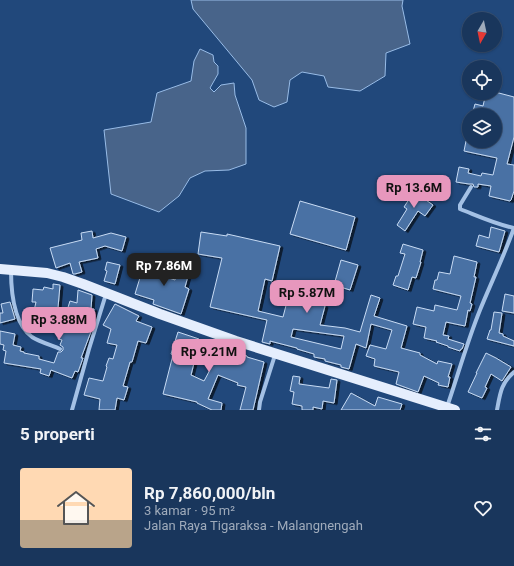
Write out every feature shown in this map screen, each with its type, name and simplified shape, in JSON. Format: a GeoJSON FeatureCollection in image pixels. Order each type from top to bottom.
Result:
{"type":"FeatureCollection","features":[{"type":"Feature","properties":{"kind":"main road"},"geometry":{"type":"LineString","coordinates":[[0,269],[47,273],[62,277],[160,314],[275,354],[451,409]]}},
{"type":"Feature","properties":{"kind":"street"},"geometry":{"type":"LineString","coordinates":[[451,409],[464,354],[487,292],[496,275],[514,228],[504,226],[460,209],[460,206],[471,187]]}},
{"type":"Feature","properties":{"kind":"street"},"geometry":{"type":"LineString","coordinates":[[11,270],[13,301],[19,319],[25,330],[33,338],[60,349]]}},
{"type":"Feature","properties":{"kind":"street"},"geometry":{"type":"LineString","coordinates":[[72,410],[106,294]]}},
{"type":"Feature","properties":{"kind":"street"},"geometry":{"type":"LineString","coordinates":[[259,410],[260,402],[275,354]]}},
{"type":"Feature","properties":{"kind":"street"},"geometry":{"type":"LineString","coordinates":[[497,410],[499,395],[503,385],[514,372]]}},
{"type":"Feature","properties":{"kind":"water"},"geometry":{"type":"Polygon","coordinates":[[[191,0],[403,0],[402,6],[410,44],[386,53],[385,76],[360,91],[328,87],[324,76],[302,72],[290,80],[287,102],[274,107],[259,100],[252,80],[193,9],[191,0]]]}},
{"type":"Feature","properties":{"kind":"water"},"geometry":{"type":"Polygon","coordinates":[[[200,49],[213,55],[214,62],[218,66],[218,74],[210,88],[214,92],[221,85],[234,83],[235,95],[246,128],[246,164],[229,170],[205,171],[190,178],[179,196],[159,212],[111,194],[104,130],[151,122],[157,93],[191,81],[194,61],[200,49]]]}},
{"type":"Feature","properties":{"kind":"building"},"geometry":{"type":"Polygon","coordinates":[[[502,94],[514,97],[514,137],[507,164],[514,165],[514,191],[510,201],[489,196],[491,186],[478,184],[478,187],[474,187],[473,184],[456,182],[459,167],[469,169],[468,173],[481,176],[482,173],[493,175],[497,158],[464,151],[465,148],[502,148],[502,108],[474,108],[475,104],[483,106],[484,100],[502,100],[502,94]]]}},
{"type":"Feature","properties":{"kind":"building"},"geometry":{"type":"Polygon","coordinates":[[[415,190],[433,205],[425,216],[418,211],[405,231],[397,225],[407,209],[404,207],[415,190]]]}},
{"type":"Feature","properties":{"kind":"building"},"geometry":{"type":"Polygon","coordinates":[[[300,201],[355,217],[346,250],[290,234],[300,201]]]}},
{"type":"Feature","properties":{"kind":"building"},"geometry":{"type":"Polygon","coordinates":[[[491,227],[505,231],[499,252],[476,246],[479,235],[489,238],[491,227]]]}},
{"type":"Feature","properties":{"kind":"building"},"geometry":{"type":"Polygon","coordinates":[[[92,231],[93,238],[111,233],[126,237],[122,251],[105,246],[96,249],[98,258],[79,262],[82,272],[75,274],[73,274],[70,263],[56,268],[50,248],[82,240],[81,233],[92,231]]]}},
{"type":"Feature","properties":{"kind":"building"},"geometry":{"type":"Polygon","coordinates":[[[201,232],[227,236],[227,234],[280,246],[272,281],[265,279],[258,311],[283,317],[289,294],[305,298],[305,300],[325,306],[320,325],[345,328],[360,332],[371,295],[380,298],[374,316],[407,326],[401,348],[420,353],[420,355],[437,364],[438,361],[452,364],[448,377],[450,377],[448,387],[438,385],[439,383],[424,376],[418,392],[396,384],[399,372],[374,366],[375,359],[366,356],[370,345],[386,349],[392,330],[371,324],[366,348],[356,344],[349,369],[341,367],[341,365],[325,361],[325,359],[314,357],[314,354],[297,348],[270,341],[270,344],[262,342],[267,320],[210,307],[222,258],[198,254],[201,232]],[[293,329],[291,337],[341,349],[344,336],[293,329]]]}},
{"type":"Feature","properties":{"kind":"building"},"geometry":{"type":"Polygon","coordinates":[[[403,244],[423,250],[416,278],[412,277],[408,290],[393,285],[396,276],[398,276],[405,254],[400,253],[403,244]]]}},
{"type":"Feature","properties":{"kind":"building"},"geometry":{"type":"Polygon","coordinates":[[[454,256],[477,262],[474,277],[476,277],[470,303],[472,304],[470,311],[468,310],[465,326],[446,322],[443,335],[449,336],[448,339],[464,344],[460,351],[436,342],[437,341],[424,338],[426,327],[413,324],[417,307],[434,311],[435,305],[457,310],[461,296],[433,289],[439,272],[450,274],[454,256]]]}},
{"type":"Feature","properties":{"kind":"building"},"geometry":{"type":"Polygon","coordinates":[[[146,258],[157,261],[153,273],[175,280],[179,266],[190,269],[185,287],[189,289],[181,314],[153,304],[154,300],[135,294],[146,258]]]}},
{"type":"Feature","properties":{"kind":"building"},"geometry":{"type":"Polygon","coordinates":[[[341,260],[358,265],[350,290],[334,285],[341,260]]]}},
{"type":"Feature","properties":{"kind":"building"},"geometry":{"type":"Polygon","coordinates":[[[107,262],[120,265],[115,284],[104,281],[107,271],[105,270],[107,262]]]}},
{"type":"Feature","properties":{"kind":"building"},"geometry":{"type":"Polygon","coordinates":[[[53,284],[60,285],[56,330],[31,324],[36,302],[32,302],[33,289],[43,290],[44,287],[53,289],[53,284]]]}},
{"type":"Feature","properties":{"kind":"building"},"geometry":{"type":"Polygon","coordinates":[[[78,290],[92,295],[91,309],[94,309],[92,329],[81,358],[83,358],[78,372],[75,371],[72,378],[51,370],[49,376],[40,373],[41,369],[4,363],[6,351],[3,350],[4,345],[0,344],[0,331],[15,334],[13,345],[21,347],[20,351],[39,356],[39,359],[54,363],[58,352],[63,350],[63,347],[60,345],[62,340],[58,339],[70,301],[77,303],[78,290]]]}},
{"type":"Feature","properties":{"kind":"building"},"geometry":{"type":"Polygon","coordinates":[[[505,294],[514,296],[514,313],[502,311],[505,294]]]}},
{"type":"Feature","properties":{"kind":"building"},"geometry":{"type":"Polygon","coordinates":[[[10,302],[15,319],[0,323],[0,313],[3,313],[1,304],[10,302]]]}},
{"type":"Feature","properties":{"kind":"building"},"geometry":{"type":"Polygon","coordinates":[[[115,304],[139,316],[136,321],[152,327],[146,343],[138,341],[123,386],[128,387],[124,400],[117,398],[115,410],[99,410],[100,399],[84,395],[89,378],[103,381],[109,358],[113,359],[117,345],[107,343],[111,329],[103,325],[115,304]]]}},
{"type":"Feature","properties":{"kind":"building"},"geometry":{"type":"Polygon","coordinates":[[[494,312],[502,313],[499,333],[514,341],[514,346],[487,339],[491,330],[494,312]]]}},
{"type":"Feature","properties":{"kind":"building"},"geometry":{"type":"Polygon","coordinates":[[[178,332],[199,339],[198,341],[211,349],[212,347],[219,351],[216,356],[233,364],[236,364],[241,354],[264,362],[253,410],[240,410],[246,387],[237,385],[238,383],[218,375],[208,399],[222,403],[221,410],[212,410],[197,402],[163,394],[173,355],[171,354],[178,332]],[[195,359],[191,375],[204,381],[211,368],[195,359]]]}},
{"type":"Feature","properties":{"kind":"building"},"geometry":{"type":"Polygon","coordinates":[[[486,353],[511,367],[502,381],[491,374],[482,398],[468,392],[486,353]]]}},
{"type":"Feature","properties":{"kind":"building"},"geometry":{"type":"Polygon","coordinates":[[[293,376],[300,377],[299,384],[329,388],[331,379],[337,380],[334,403],[323,401],[322,409],[313,407],[313,410],[302,410],[302,406],[292,404],[294,392],[290,391],[293,376]]]}},
{"type":"Feature","properties":{"kind":"building"},"geometry":{"type":"Polygon","coordinates":[[[351,393],[375,406],[378,397],[402,404],[400,410],[341,410],[351,393]]]}}]}
